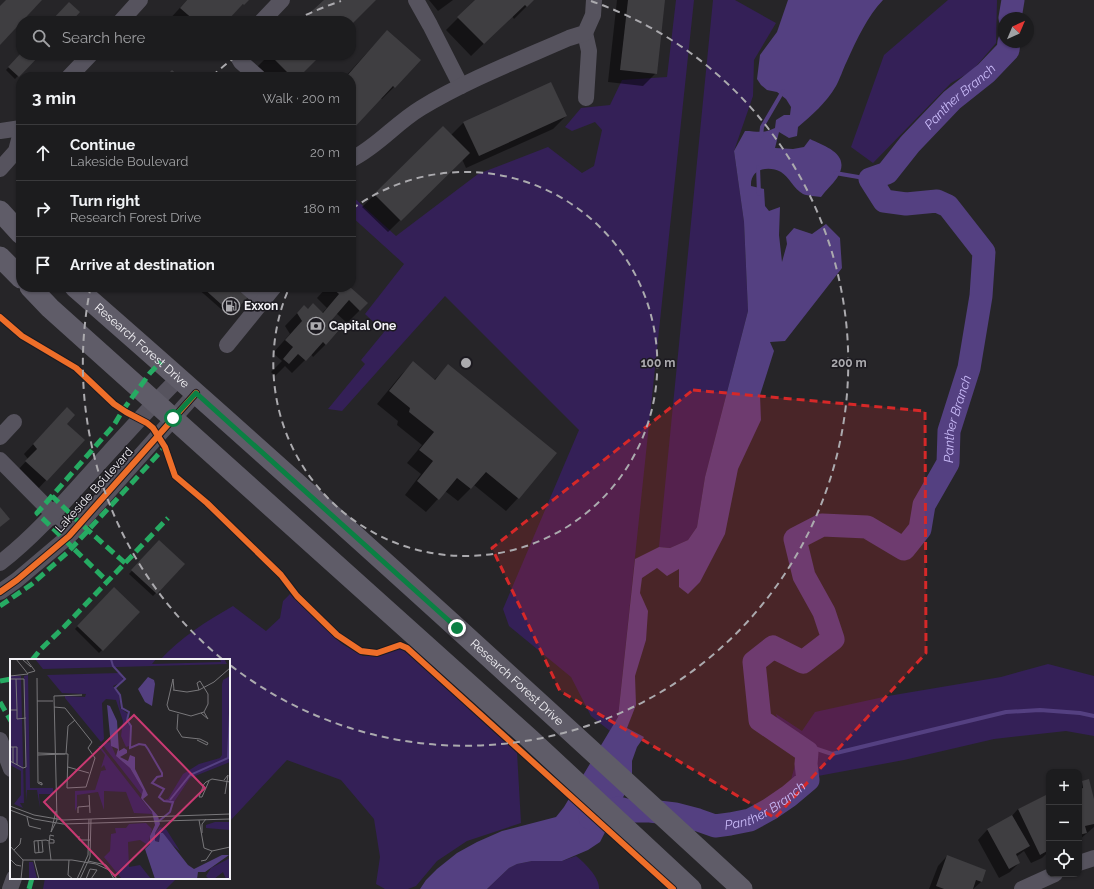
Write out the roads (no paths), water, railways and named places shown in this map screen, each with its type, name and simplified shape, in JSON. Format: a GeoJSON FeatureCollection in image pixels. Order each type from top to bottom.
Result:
{"type":"FeatureCollection","features":[{"type":"Feature","properties":{"kind":"main road"},"geometry":{"type":"LineString","coordinates":[[0,211],[16,229]]}},
{"type":"Feature","properties":{"kind":"main road"},"geometry":{"type":"LineString","coordinates":[[0,257],[16,273]]}},
{"type":"Feature","properties":{"kind":"main road"},"geometry":{"type":"LineString","coordinates":[[35,292],[50,308],[156,401],[173,418],[530,739],[692,889]]}},
{"type":"Feature","properties":{"kind":"main road","name":"Research Forest Drive"},"geometry":{"type":"LineString","coordinates":[[81,292],[196,393],[553,714],[742,889]]}},
{"type":"Feature","properties":{"kind":"street"},"geometry":{"type":"LineString","coordinates":[[126,16],[140,0]]}},
{"type":"Feature","properties":{"kind":"street"},"geometry":{"type":"LineString","coordinates":[[267,16],[282,0]]}},
{"type":"Feature","properties":{"kind":"street"},"geometry":{"type":"LineString","coordinates":[[416,0],[461,86]]}},
{"type":"Feature","properties":{"kind":"street"},"geometry":{"type":"LineString","coordinates":[[586,98],[589,51],[585,33],[593,15],[594,0]]}},
{"type":"Feature","properties":{"kind":"street"},"geometry":{"type":"LineString","coordinates":[[356,157],[362,154],[400,122],[420,108],[461,86],[569,38],[585,33]]}},
{"type":"Feature","properties":{"kind":"street"},"geometry":{"type":"LineString","coordinates":[[74,72],[85,60]]}},
{"type":"Feature","properties":{"kind":"street"},"geometry":{"type":"LineString","coordinates":[[240,60],[252,72]]}},
{"type":"Feature","properties":{"kind":"street"},"geometry":{"type":"LineString","coordinates":[[0,131],[16,129]]}},
{"type":"Feature","properties":{"kind":"street"},"geometry":{"type":"LineString","coordinates":[[0,169],[16,151]]}},
{"type":"Feature","properties":{"kind":"street"},"geometry":{"type":"LineString","coordinates":[[253,292],[262,300]]}},
{"type":"Feature","properties":{"kind":"street"},"geometry":{"type":"LineString","coordinates":[[226,345],[269,292]]}},
{"type":"Feature","properties":{"kind":"street","name":"Lakeside Boulevard"},"geometry":{"type":"LineString","coordinates":[[0,563],[14,553],[54,514],[156,401],[179,378]]}},
{"type":"Feature","properties":{"kind":"street","name":"Lakeside Boulevard"},"geometry":{"type":"LineString","coordinates":[[0,592],[23,575],[72,532],[196,393]]}},
{"type":"Feature","properties":{"kind":"street"},"geometry":{"type":"LineString","coordinates":[[0,437],[14,422]]}},
{"type":"Feature","properties":{"kind":"street"},"geometry":{"type":"LineString","coordinates":[[0,460],[72,532]]}},
{"type":"Feature","properties":{"kind":"street"},"geometry":{"type":"LineString","coordinates":[[0,740],[10,766]]}},
{"type":"Feature","properties":{"kind":"street"},"geometry":{"type":"LineString","coordinates":[[0,824],[0,835]]}},
{"type":"Feature","properties":{"kind":"street"},"geometry":{"type":"LineString","coordinates":[[1082,862],[1094,858]]}},
{"type":"Feature","properties":{"kind":"street"},"geometry":{"type":"LineString","coordinates":[[1022,889],[1048,877]]}},
{"type":"Feature","properties":{"kind":"street"},"geometry":{"type":"LineString","coordinates":[[10,889],[14,879]]}},
{"type":"Feature","properties":{"kind":"waterway","name":"Panther Branch"},"geometry":{"type":"LineString","coordinates":[[1011,12],[1013,0]]}},
{"type":"Feature","properties":{"kind":"waterway","name":"Panther Branch"},"geometry":{"type":"LineString","coordinates":[[590,818],[618,808],[630,811],[650,811],[675,814],[715,826],[730,824],[750,820],[770,809],[808,780],[806,764],[807,752],[760,720],[754,662],[773,647],[803,662],[833,639],[824,612],[804,576],[795,539],[822,525],[867,527],[904,549],[920,529],[924,505],[948,463],[949,431],[969,368],[981,296],[984,252],[948,206],[937,201],[906,204],[884,201],[870,179],[887,173],[910,144],[952,100],[986,73],[1008,48]]}},
{"type":"Feature","properties":{"kind":"waterway"},"geometry":{"type":"LineString","coordinates":[[761,136],[762,127],[783,91]]}},
{"type":"Feature","properties":{"kind":"waterway"},"geometry":{"type":"LineString","coordinates":[[758,167],[759,194]]}},
{"type":"Feature","properties":{"kind":"waterway"},"geometry":{"type":"LineString","coordinates":[[835,173],[870,179]]}},
{"type":"Feature","properties":{"kind":"waterway"},"geometry":{"type":"LineString","coordinates":[[807,752],[817,749],[832,754],[1006,712],[1040,710],[1080,713],[1094,716]]}},
{"type":"Feature","properties":{"kind":"place","name":"Exxon"},"geometry":{"type":"Point","coordinates":[231,306]}},
{"type":"Feature","properties":{"kind":"place","name":"Capital One"},"geometry":{"type":"Point","coordinates":[316,326]}}]}
